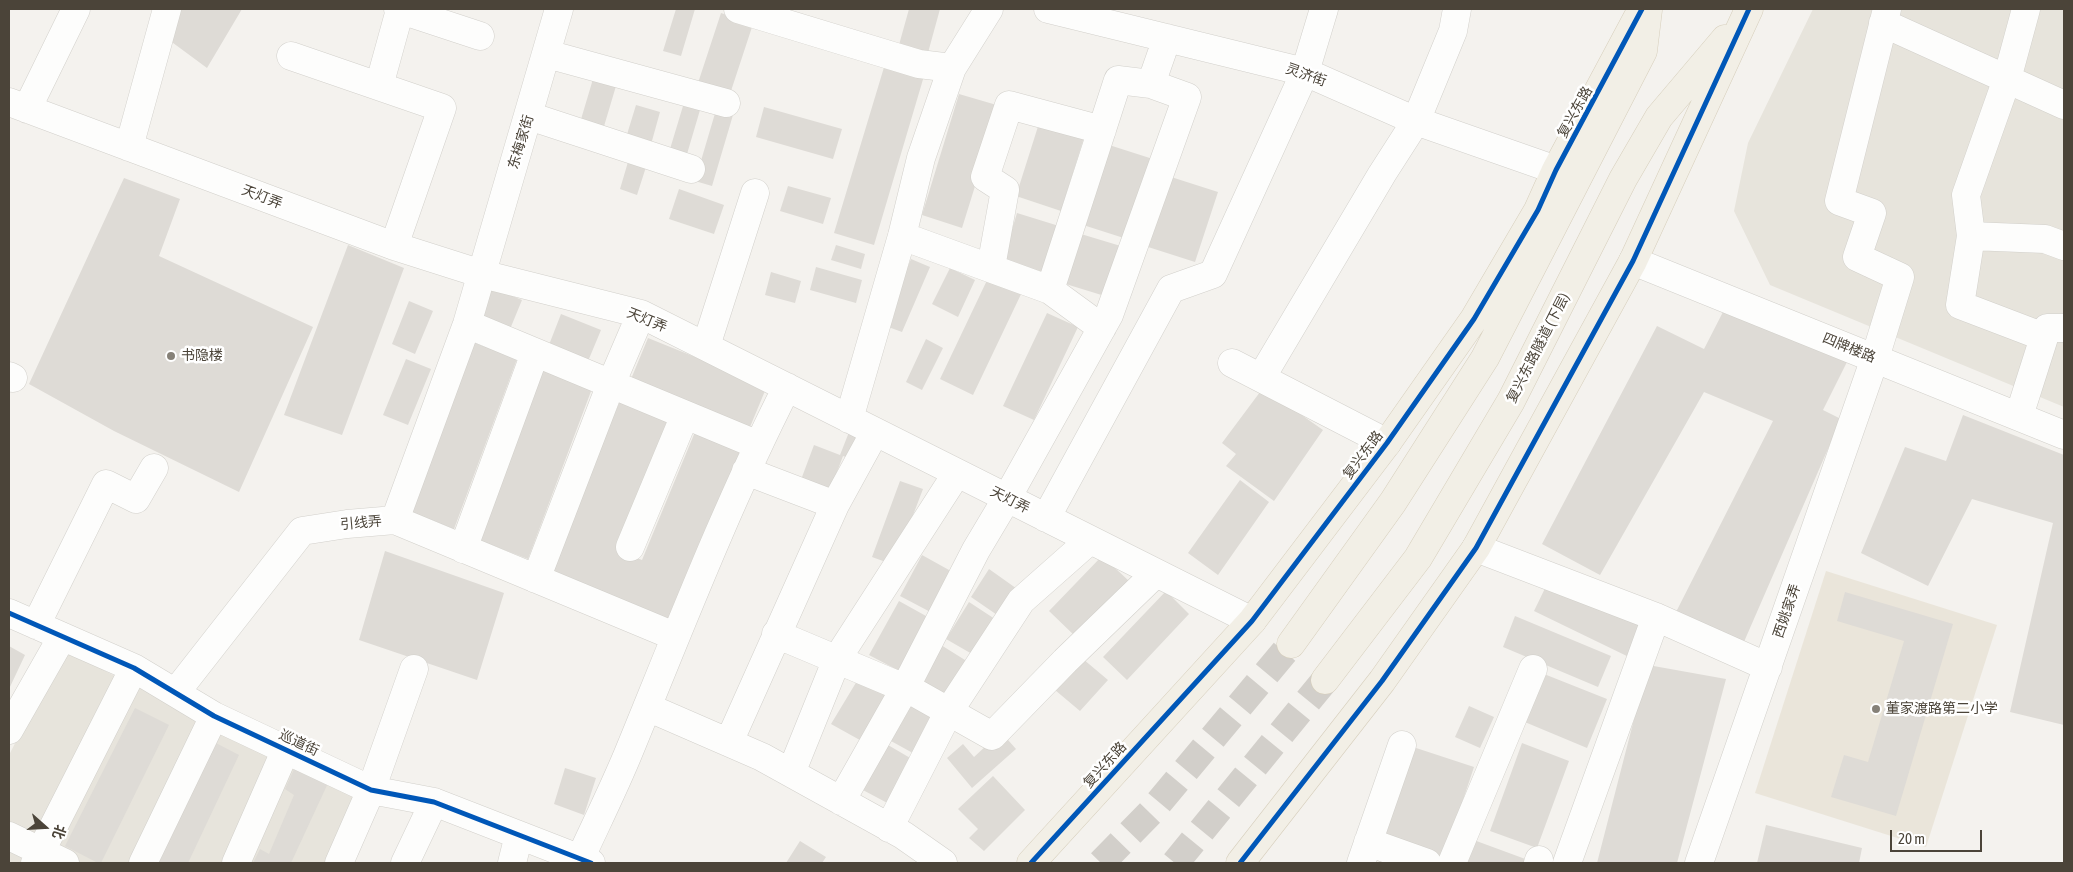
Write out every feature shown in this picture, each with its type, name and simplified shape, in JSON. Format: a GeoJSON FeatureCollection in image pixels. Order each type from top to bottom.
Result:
{"type":"FeatureCollection","features":[{"type":"Feature","properties":{"kind":"main road","name":"复兴东路"},"geometry":{"type":"LineString","coordinates":[[1031,863],[1252,621],[1387,443],[1474,319],[1538,210],[1556,170],[1642,9]]}},
{"type":"Feature","properties":{"kind":"main road"},"geometry":{"type":"LineString","coordinates":[[1291,644],[1393,502],[1485,358],[1643,51],[1648,9]]}},
{"type":"Feature","properties":{"kind":"main road"},"geometry":{"type":"LineString","coordinates":[[1240,863],[1382,681],[1476,548],[1633,261],[1748,12]]}},
{"type":"Feature","properties":{"kind":"main road","name":"复兴东路隧道 (下层)"},"geometry":{"type":"LineString","coordinates":[[1325,680],[1418,558],[1506,409],[1623,179],[1659,116],[1748,12]]}},
{"type":"Feature","properties":{"kind":"main road"},"geometry":{"type":"LineString","coordinates":[[1226,863],[1268,828]]}},
{"type":"Feature","properties":{"kind":"street"},"geometry":{"type":"LineString","coordinates":[[18,105],[76,9]]}},
{"type":"Feature","properties":{"kind":"street"},"geometry":{"type":"LineString","coordinates":[[379,86],[399,9],[480,36]]}},
{"type":"Feature","properties":{"kind":"street","name":"东梅家街"},"geometry":{"type":"LineString","coordinates":[[482,274],[559,9]]}},
{"type":"Feature","properties":{"kind":"street"},"geometry":{"type":"LineString","coordinates":[[738,9],[783,15],[919,64],[952,68]]}},
{"type":"Feature","properties":{"kind":"street"},"geometry":{"type":"LineString","coordinates":[[849,419],[902,236],[921,158],[952,68],[989,9]]}},
{"type":"Feature","properties":{"kind":"street","name":"灵济街"},"geometry":{"type":"LineString","coordinates":[[1048,9],[1305,72],[1416,121],[1556,170]]}},
{"type":"Feature","properties":{"kind":"street"},"geometry":{"type":"LineString","coordinates":[[1046,518],[1171,289],[1213,274],[1305,72],[1324,9]]}},
{"type":"Feature","properties":{"kind":"street"},"geometry":{"type":"LineString","coordinates":[[1261,378],[1416,121],[1454,31],[1457,9]]}},
{"type":"Feature","properties":{"kind":"street"},"geometry":{"type":"LineString","coordinates":[[2019,416],[2054,332],[1960,305],[1971,236],[1966,195],[2008,79],[2026,9]]}},
{"type":"Feature","properties":{"kind":"street"},"geometry":{"type":"LineString","coordinates":[[129,147],[162,10]]}},
{"type":"Feature","properties":{"kind":"street"},"geometry":{"type":"LineString","coordinates":[[1885,16],[2008,79],[2064,105]]}},
{"type":"Feature","properties":{"kind":"street","name":"西姚家弄"},"geometry":{"type":"LineString","coordinates":[[1699,863],[1876,358],[1900,277],[1857,257],[1872,212],[1839,201],[1885,16]]}},
{"type":"Feature","properties":{"kind":"street"},"geometry":{"type":"LineString","coordinates":[[1151,84],[1167,38]]}},
{"type":"Feature","properties":{"kind":"street"},"geometry":{"type":"LineString","coordinates":[[547,54],[726,103]]}},
{"type":"Feature","properties":{"kind":"street"},"geometry":{"type":"LineString","coordinates":[[291,56],[442,108],[394,246]]}},
{"type":"Feature","properties":{"kind":"street"},"geometry":{"type":"LineString","coordinates":[[840,801],[904,688],[976,550],[1109,315],[1187,96],[1151,84],[1118,80],[1050,290]]}},
{"type":"Feature","properties":{"kind":"street","name":"天灯弄"},"geometry":{"type":"LineString","coordinates":[[18,105],[394,246],[482,274],[641,314],[1252,621]]}},
{"type":"Feature","properties":{"kind":"street"},"geometry":{"type":"LineString","coordinates":[[991,267],[1005,190],[985,177],[1009,105],[1102,130]]}},
{"type":"Feature","properties":{"kind":"street"},"geometry":{"type":"LineString","coordinates":[[529,116],[691,169]]}},
{"type":"Feature","properties":{"kind":"street"},"geometry":{"type":"LineString","coordinates":[[706,346],[755,193]]}},
{"type":"Feature","properties":{"kind":"street"},"geometry":{"type":"LineString","coordinates":[[902,236],[1050,290],[1102,328]]}},
{"type":"Feature","properties":{"kind":"street"},"geometry":{"type":"LineString","coordinates":[[1971,236],[2045,239],[2064,246]]}},
{"type":"Feature","properties":{"kind":"street","name":"四牌楼路"},"geometry":{"type":"LineString","coordinates":[[1633,261],[2064,434]]}},
{"type":"Feature","properties":{"kind":"street","name":"引线弄"},"geometry":{"type":"LineString","coordinates":[[176,692],[302,531],[347,524],[395,520],[467,324],[482,274]]}},
{"type":"Feature","properties":{"kind":"street"},"geometry":{"type":"LineString","coordinates":[[536,579],[611,384],[641,314]]}},
{"type":"Feature","properties":{"kind":"street"},"geometry":{"type":"LineString","coordinates":[[467,324],[758,445]]}},
{"type":"Feature","properties":{"kind":"street"},"geometry":{"type":"LineString","coordinates":[[463,549],[535,353]]}},
{"type":"Feature","properties":{"kind":"street"},"geometry":{"type":"LineString","coordinates":[[1232,363],[1387,443]]}},
{"type":"Feature","properties":{"kind":"street"},"geometry":{"type":"LineString","coordinates":[[586,861],[674,636],[746,471],[787,388]]}},
{"type":"Feature","properties":{"kind":"street"},"geometry":{"type":"LineString","coordinates":[[630,546],[685,415]]}},
{"type":"Feature","properties":{"kind":"street"},"geometry":{"type":"LineString","coordinates":[[729,742],[835,506],[875,432]]}},
{"type":"Feature","properties":{"kind":"street"},"geometry":{"type":"LineString","coordinates":[[36,625],[106,484],[136,499],[154,468]]}},
{"type":"Feature","properties":{"kind":"street"},"geometry":{"type":"LineString","coordinates":[[746,471],[835,506]]}},
{"type":"Feature","properties":{"kind":"street"},"geometry":{"type":"LineString","coordinates":[[791,773],[837,659],[957,473]]}},
{"type":"Feature","properties":{"kind":"street"},"geometry":{"type":"LineString","coordinates":[[395,520],[674,636]]}},
{"type":"Feature","properties":{"kind":"street"},"geometry":{"type":"LineString","coordinates":[[889,828],[949,711],[1021,601],[1090,540]]}},
{"type":"Feature","properties":{"kind":"street"},"geometry":{"type":"LineString","coordinates":[[1476,548],[1656,617],[1768,667]]}},
{"type":"Feature","properties":{"kind":"street"},"geometry":{"type":"LineString","coordinates":[[776,634],[904,688],[992,736],[1065,661],[1156,573]]}},
{"type":"Feature","properties":{"kind":"street","name":"巡道街"},"geometry":{"type":"LineString","coordinates":[[9,613],[134,668],[214,716],[370,790],[434,802],[586,861]]}},
{"type":"Feature","properties":{"kind":"street"},"geometry":{"type":"LineString","coordinates":[[1567,863],[1656,617]]}},
{"type":"Feature","properties":{"kind":"street"},"geometry":{"type":"LineString","coordinates":[[9,730],[62,637]]}},
{"type":"Feature","properties":{"kind":"street"},"geometry":{"type":"LineString","coordinates":[[9,836],[47,859],[134,668]]}},
{"type":"Feature","properties":{"kind":"street"},"geometry":{"type":"LineString","coordinates":[[1452,863],[1533,669]]}},
{"type":"Feature","properties":{"kind":"street"},"geometry":{"type":"LineString","coordinates":[[339,863],[370,790],[414,670]]}},
{"type":"Feature","properties":{"kind":"street"},"geometry":{"type":"LineString","coordinates":[[647,707],[729,742],[791,773],[889,828],[943,863]]}},
{"type":"Feature","properties":{"kind":"street"},"geometry":{"type":"LineString","coordinates":[[143,863],[214,716]]}},
{"type":"Feature","properties":{"kind":"street"},"geometry":{"type":"LineString","coordinates":[[1402,746],[1364,853],[1427,863]]}},
{"type":"Feature","properties":{"kind":"street"},"geometry":{"type":"LineString","coordinates":[[236,863],[286,749]]}},
{"type":"Feature","properties":{"kind":"street"},"geometry":{"type":"LineString","coordinates":[[405,863],[434,802]]}},
{"type":"Feature","properties":{"kind":"street"},"geometry":{"type":"LineString","coordinates":[[512,863],[518,835]]}},
{"type":"Feature","properties":{"kind":"shaded area"},"geometry":{"type":"Polygon","coordinates":[[[1813,9],[2064,9],[2064,407],[1770,285],[1734,211],[1748,143],[1813,9]]]}},
{"type":"Feature","properties":{"kind":"shaded area","name":"董家渡路第二小学"},"geometry":{"type":"Polygon","coordinates":[[[1826,571],[1997,625],[1926,847],[1755,793],[1826,571]]]}},
{"type":"Feature","properties":{"kind":"shaded area"},"geometry":{"type":"Polygon","coordinates":[[[65,647],[107,672],[375,804],[349,863],[9,863],[9,755],[65,647]]]}},
{"type":"Feature","properties":{"kind":"building"},"geometry":{"type":"Polygon","coordinates":[[[181,9],[242,9],[207,68],[165,37],[181,9]]]}},
{"type":"Feature","properties":{"kind":"building"},"geometry":{"type":"Polygon","coordinates":[[[676,9],[695,9],[681,56],[663,51],[676,9]]]}},
{"type":"Feature","properties":{"kind":"building"},"geometry":{"type":"Polygon","coordinates":[[[909,9],[940,9],[926,60],[897,52],[909,9]]]}},
{"type":"Feature","properties":{"kind":"building"},"geometry":{"type":"Polygon","coordinates":[[[721,13],[753,24],[730,94],[698,83],[721,13]]]}},
{"type":"Feature","properties":{"kind":"building"},"geometry":{"type":"Polygon","coordinates":[[[885,64],[924,76],[874,245],[834,233],[885,64]]]}},
{"type":"Feature","properties":{"kind":"building"},"geometry":{"type":"Polygon","coordinates":[[[593,79],[616,86],[602,133],[579,126],[593,79]]]}},
{"type":"Feature","properties":{"kind":"building"},"geometry":{"type":"Polygon","coordinates":[[[959,94],[1000,106],[962,228],[922,215],[959,94]]]}},
{"type":"Feature","properties":{"kind":"building"},"geometry":{"type":"Polygon","coordinates":[[[636,105],[660,112],[650,148],[625,141],[636,105]]]}},
{"type":"Feature","properties":{"kind":"building"},"geometry":{"type":"Polygon","coordinates":[[[683,106],[700,110],[687,154],[670,149],[683,106]]]}},
{"type":"Feature","properties":{"kind":"building"},"geometry":{"type":"Polygon","coordinates":[[[764,107],[842,129],[833,159],[756,137],[764,107]]]}},
{"type":"Feature","properties":{"kind":"building"},"geometry":{"type":"Polygon","coordinates":[[[716,110],[733,115],[712,186],[695,181],[716,110]]]}},
{"type":"Feature","properties":{"kind":"building"},"geometry":{"type":"Polygon","coordinates":[[[1041,117],[1086,131],[1061,211],[1016,196],[1041,117]]]}},
{"type":"Feature","properties":{"kind":"building"},"geometry":{"type":"Polygon","coordinates":[[[1106,144],[1156,160],[1130,240],[1080,224],[1106,144]]]}},
{"type":"Feature","properties":{"kind":"building"},"geometry":{"type":"Polygon","coordinates":[[[628,162],[646,167],[637,195],[620,189],[628,162]]]}},
{"type":"Feature","properties":{"kind":"building"},"geometry":{"type":"Polygon","coordinates":[[[1168,176],[1218,192],[1195,262],[1145,246],[1168,176]]]}},
{"type":"Feature","properties":{"kind":"building","name":"书隐楼"},"geometry":{"type":"Polygon","coordinates":[[[124,178],[180,199],[159,256],[313,327],[239,492],[114,431],[29,384],[124,178]]]}},
{"type":"Feature","properties":{"kind":"building"},"geometry":{"type":"Polygon","coordinates":[[[788,186],[831,198],[823,224],[780,211],[788,186]]]}},
{"type":"Feature","properties":{"kind":"building"},"geometry":{"type":"Polygon","coordinates":[[[679,189],[724,205],[714,234],[669,219],[679,189]]]}},
{"type":"Feature","properties":{"kind":"building"},"geometry":{"type":"Polygon","coordinates":[[[1017,213],[1059,226],[1045,273],[1003,259],[1017,213]]]}},
{"type":"Feature","properties":{"kind":"building"},"geometry":{"type":"Polygon","coordinates":[[[1071,231],[1124,247],[1108,297],[1056,281],[1071,231]]]}},
{"type":"Feature","properties":{"kind":"building"},"geometry":{"type":"Polygon","coordinates":[[[348,245],[404,268],[342,435],[284,415],[348,245]]]}},
{"type":"Feature","properties":{"kind":"building"},"geometry":{"type":"Polygon","coordinates":[[[836,245],[865,254],[861,269],[831,260],[836,245]]]}},
{"type":"Feature","properties":{"kind":"building"},"geometry":{"type":"Polygon","coordinates":[[[911,259],[930,267],[902,332],[883,325],[911,259]]]}},
{"type":"Feature","properties":{"kind":"building"},"geometry":{"type":"Polygon","coordinates":[[[816,267],[862,280],[856,303],[810,290],[816,267]]]}},
{"type":"Feature","properties":{"kind":"building"},"geometry":{"type":"Polygon","coordinates":[[[950,268],[975,280],[958,317],[932,304],[950,268]]]}},
{"type":"Feature","properties":{"kind":"building"},"geometry":{"type":"Polygon","coordinates":[[[771,272],[801,281],[795,303],[765,295],[771,272]]]}},
{"type":"Feature","properties":{"kind":"building"},"geometry":{"type":"Polygon","coordinates":[[[990,274],[1023,290],[973,395],[940,379],[990,274]]]}},
{"type":"Feature","properties":{"kind":"building"},"geometry":{"type":"Polygon","coordinates":[[[491,287],[522,300],[508,334],[477,321],[491,287]]]}},
{"type":"Feature","properties":{"kind":"building"},"geometry":{"type":"Polygon","coordinates":[[[409,301],[433,311],[415,354],[392,344],[409,301]]]}},
{"type":"Feature","properties":{"kind":"building"},"geometry":{"type":"Polygon","coordinates":[[[1724,310],[1847,362],[1823,410],[1841,419],[1740,651],[1675,614],[1773,421],[1704,392],[1600,575],[1542,544],[1657,326],[1704,349],[1724,310]]]}},
{"type":"Feature","properties":{"kind":"building"},"geometry":{"type":"Polygon","coordinates":[[[1047,313],[1078,327],[1034,420],[1003,406],[1047,313]]]}},
{"type":"Feature","properties":{"kind":"building"},"geometry":{"type":"Polygon","coordinates":[[[561,314],[601,330],[586,366],[547,350],[561,314]]]}},
{"type":"Feature","properties":{"kind":"building"},"geometry":{"type":"Polygon","coordinates":[[[648,338],[767,386],[750,427],[631,379],[648,338]]]}},
{"type":"Feature","properties":{"kind":"building"},"geometry":{"type":"Polygon","coordinates":[[[926,339],[943,348],[922,390],[906,382],[926,339]]]}},
{"type":"Feature","properties":{"kind":"building"},"geometry":{"type":"Polygon","coordinates":[[[470,341],[517,359],[454,529],[407,510],[470,341]]]}},
{"type":"Feature","properties":{"kind":"building"},"geometry":{"type":"Polygon","coordinates":[[[406,359],[431,369],[408,425],[383,415],[406,359]]]}},
{"type":"Feature","properties":{"kind":"building"},"geometry":{"type":"Polygon","coordinates":[[[544,368],[593,386],[528,559],[476,539],[544,368]]]}},
{"type":"Feature","properties":{"kind":"building"},"geometry":{"type":"Polygon","coordinates":[[[1263,388],[1323,430],[1274,501],[1226,466],[1236,454],[1222,443],[1263,388]]]}},
{"type":"Feature","properties":{"kind":"building"},"geometry":{"type":"Polygon","coordinates":[[[620,401],[672,422],[617,550],[642,560],[695,432],[742,450],[671,620],[547,570],[620,401]]]}},
{"type":"Feature","properties":{"kind":"building"},"geometry":{"type":"Polygon","coordinates":[[[1963,415],[2064,455],[2064,725],[2010,712],[2053,523],[1972,499],[1928,586],[1861,553],[1905,447],[1946,461],[1963,415]]]}},
{"type":"Feature","properties":{"kind":"building"},"geometry":{"type":"Polygon","coordinates":[[[851,427],[864,432],[853,460],[843,456],[828,496],[799,485],[814,445],[840,455],[851,427]]]}},
{"type":"Feature","properties":{"kind":"building"},"geometry":{"type":"Polygon","coordinates":[[[1240,480],[1269,502],[1218,575],[1188,553],[1240,480]]]}},
{"type":"Feature","properties":{"kind":"building"},"geometry":{"type":"Polygon","coordinates":[[[900,481],[923,489],[894,565],[872,557],[900,481]]]}},
{"type":"Feature","properties":{"kind":"building"},"geometry":{"type":"Polygon","coordinates":[[[385,551],[504,593],[477,680],[359,640],[385,551]]]}},
{"type":"Feature","properties":{"kind":"building"},"geometry":{"type":"Polygon","coordinates":[[[922,555],[958,575],[938,616],[900,596],[922,555]]]}},
{"type":"Feature","properties":{"kind":"building"},"geometry":{"type":"Polygon","coordinates":[[[1102,556],[1129,581],[1076,637],[1049,611],[1102,556]]]}},
{"type":"Feature","properties":{"kind":"building"},"geometry":{"type":"Polygon","coordinates":[[[989,569],[1020,591],[1003,619],[971,597],[989,569]]]}},
{"type":"Feature","properties":{"kind":"building"},"geometry":{"type":"Polygon","coordinates":[[[1550,578],[1649,626],[1633,659],[1534,611],[1550,578]]]}},
{"type":"Feature","properties":{"kind":"building"},"geometry":{"type":"Polygon","coordinates":[[[1166,591],[1189,614],[1127,680],[1103,657],[1166,591]]]}},
{"type":"Feature","properties":{"kind":"building"},"geometry":{"type":"Polygon","coordinates":[[[1845,592],[1953,624],[1896,816],[1831,797],[1844,755],[1868,762],[1904,641],[1837,621],[1845,592]]]}},
{"type":"Feature","properties":{"kind":"building"},"geometry":{"type":"Polygon","coordinates":[[[899,601],[935,621],[907,675],[869,655],[899,601]]]}},
{"type":"Feature","properties":{"kind":"building"},"geometry":{"type":"Polygon","coordinates":[[[969,602],[1001,623],[979,658],[946,639],[969,602]]]}},
{"type":"Feature","properties":{"kind":"building"},"geometry":{"type":"Polygon","coordinates":[[[1515,616],[1611,656],[1598,687],[1503,647],[1515,616]]]}},
{"type":"Feature","properties":{"kind":"building"},"geometry":{"type":"Polygon","coordinates":[[[941,645],[973,665],[951,702],[920,683],[941,645]]]}},
{"type":"Feature","properties":{"kind":"building"},"geometry":{"type":"Polygon","coordinates":[[[9,646],[25,655],[9,689],[9,646]]]}},
{"type":"Feature","properties":{"kind":"building"},"geometry":{"type":"Polygon","coordinates":[[[1083,659],[1108,680],[1080,711],[1055,690],[1083,659]]]}},
{"type":"Feature","properties":{"kind":"building"},"geometry":{"type":"Polygon","coordinates":[[[1648,665],[1726,679],[1677,863],[1597,863],[1648,665]]]}},
{"type":"Feature","properties":{"kind":"building"},"geometry":{"type":"Polygon","coordinates":[[[1539,672],[1607,699],[1587,748],[1520,720],[1539,672]]]}},
{"type":"Feature","properties":{"kind":"building"},"geometry":{"type":"Polygon","coordinates":[[[860,676],[893,694],[867,744],[831,724],[860,676]]]}},
{"type":"Feature","properties":{"kind":"building"},"geometry":{"type":"Polygon","coordinates":[[[915,699],[943,715],[920,757],[891,741],[915,699]]]}},
{"type":"Feature","properties":{"kind":"building"},"geometry":{"type":"Polygon","coordinates":[[[1469,706],[1494,717],[1480,748],[1455,737],[1469,706]]]}},
{"type":"Feature","properties":{"kind":"building"},"geometry":{"type":"Polygon","coordinates":[[[135,708],[169,725],[101,863],[98,863],[65,846],[135,708]]]}},
{"type":"Feature","properties":{"kind":"building"},"geometry":{"type":"Polygon","coordinates":[[[1001,732],[1016,749],[972,788],[947,758],[963,744],[974,757],[1001,732]]]}},
{"type":"Feature","properties":{"kind":"building"},"geometry":{"type":"Polygon","coordinates":[[[214,742],[239,755],[188,863],[156,863],[214,742]]]}},
{"type":"Feature","properties":{"kind":"building"},"geometry":{"type":"Polygon","coordinates":[[[1522,743],[1569,761],[1537,848],[1490,831],[1522,743]]]}},
{"type":"Feature","properties":{"kind":"building"},"geometry":{"type":"Polygon","coordinates":[[[888,745],[917,762],[893,806],[861,789],[888,745]]]}},
{"type":"Feature","properties":{"kind":"building"},"geometry":{"type":"Polygon","coordinates":[[[1407,745],[1474,767],[1442,863],[1375,841],[1407,745]]]}},
{"type":"Feature","properties":{"kind":"building"},"geometry":{"type":"Polygon","coordinates":[[[296,765],[329,781],[291,863],[253,863],[260,849],[269,854],[294,795],[285,789],[296,765]]]}},
{"type":"Feature","properties":{"kind":"building"},"geometry":{"type":"Polygon","coordinates":[[[565,768],[596,778],[584,815],[554,804],[565,768]]]}},
{"type":"Feature","properties":{"kind":"building"},"geometry":{"type":"Polygon","coordinates":[[[993,776],[1025,810],[984,851],[969,838],[978,829],[958,809],[993,776]]]}},
{"type":"Feature","properties":{"kind":"building"},"geometry":{"type":"Polygon","coordinates":[[[1766,825],[1862,848],[1859,863],[1757,863],[1766,825]]]}},
{"type":"Feature","properties":{"kind":"building"},"geometry":{"type":"Polygon","coordinates":[[[1471,839],[1528,860],[1527,863],[1462,863],[1471,839]]]}},
{"type":"Feature","properties":{"kind":"building"},"geometry":{"type":"Polygon","coordinates":[[[800,841],[826,857],[822,863],[786,863],[800,841]]]}},
{"type":"Feature","properties":{"kind":"tunnel"},"geometry":{"type":"LineString","coordinates":[[1101,863],[1151,812],[1291,644]]}},
{"type":"Feature","properties":{"kind":"tunnel"},"geometry":{"type":"LineString","coordinates":[[1175,863],[1325,680]]}},
{"type":"Feature","properties":{"kind":"cycle path"},"geometry":{"type":"LineString","coordinates":[[1031,863],[1252,621],[1387,443],[1474,319],[1538,210],[1556,170],[1642,9]]}},
{"type":"Feature","properties":{"kind":"cycle path"},"geometry":{"type":"LineString","coordinates":[[1240,863],[1382,681],[1476,548],[1633,261],[1749,9]]}},
{"type":"Feature","properties":{"kind":"cycle path"},"geometry":{"type":"LineString","coordinates":[[9,613],[134,668],[214,716],[371,790],[434,802],[591,863]]}},
{"type":"Feature","properties":{"kind":"place","name":"书隐楼"},"geometry":{"type":"Point","coordinates":[171,356]}},
{"type":"Feature","properties":{"kind":"place","name":"董家渡路第二小学"},"geometry":{"type":"Point","coordinates":[1876,709]}}]}
